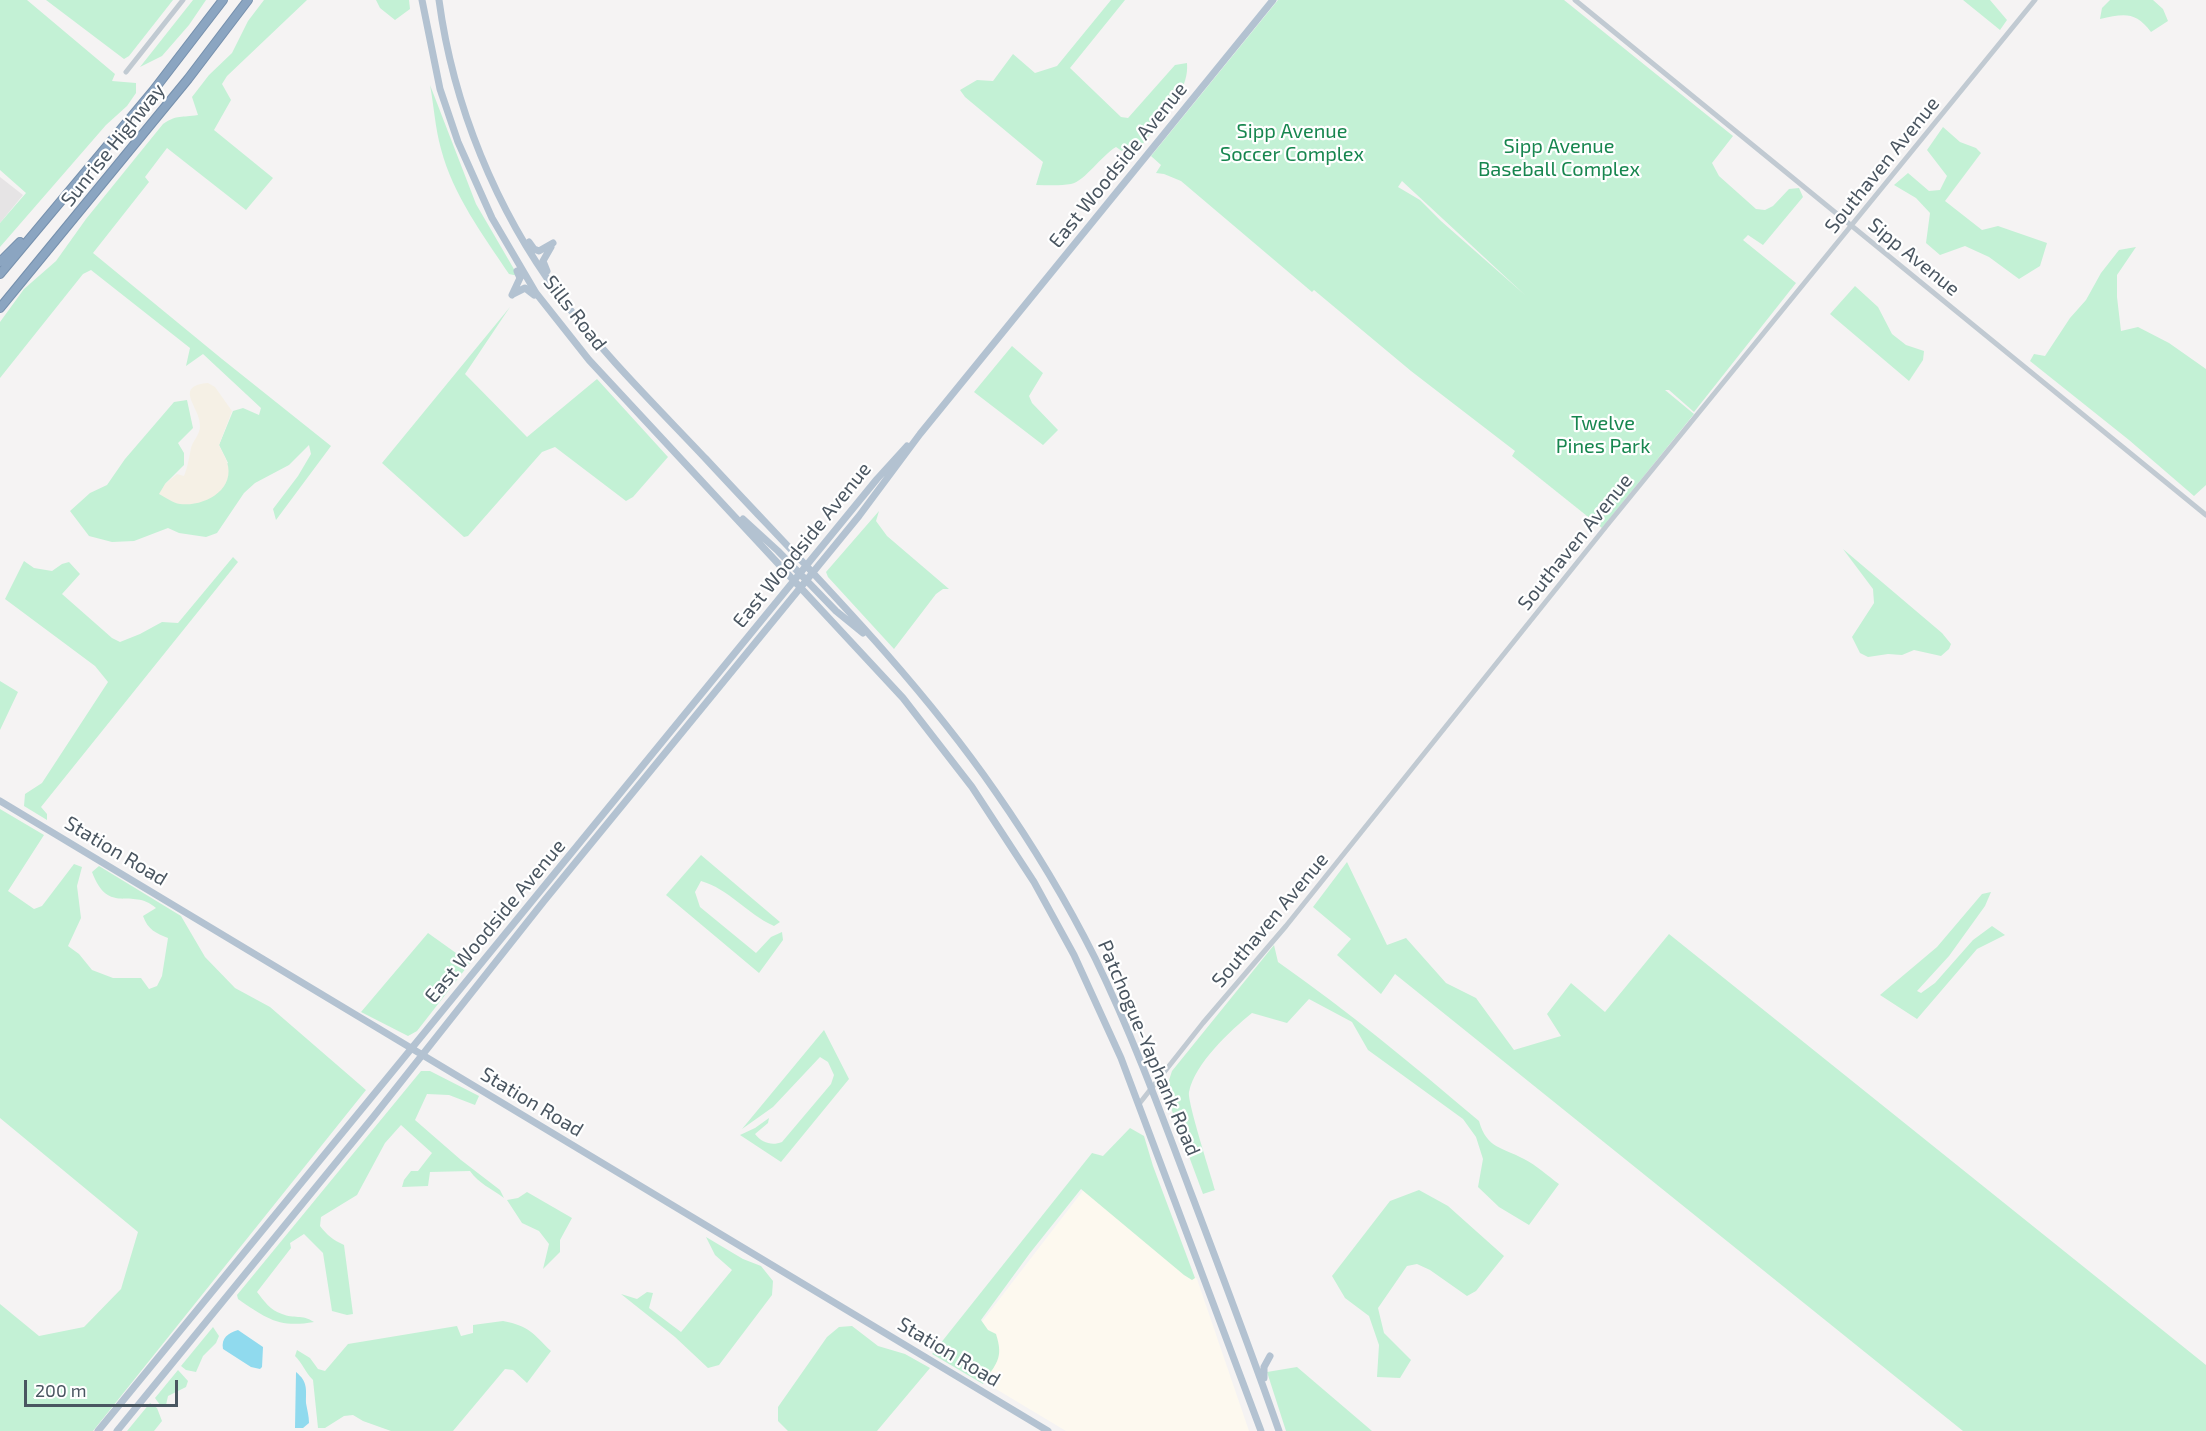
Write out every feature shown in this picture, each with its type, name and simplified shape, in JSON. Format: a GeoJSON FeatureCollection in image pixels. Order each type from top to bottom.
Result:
{"type":"FeatureCollection","features":[{"type":"Feature","properties":{"kind":"highway","name":"Sunrise Highway"},"geometry":{"type":"LineString","coordinates":[[0,274],[153,91],[223,0]]}},
{"type":"Feature","properties":{"kind":"highway","name":"Sunrise Highway"},"geometry":{"type":"LineString","coordinates":[[0,308],[188,79],[248,0]]}},
{"type":"Feature","properties":{"kind":"highway"},"geometry":{"type":"LineString","coordinates":[[0,262],[76,182]]}},
{"type":"Feature","properties":{"kind":"main road","name":"Sills Road"},"geometry":{"type":"LineString","coordinates":[[422,0],[431,52],[448,115],[468,168],[520,269],[589,360],[801,587]]}},
{"type":"Feature","properties":{"kind":"main road","name":"Sills Road"},"geometry":{"type":"LineString","coordinates":[[439,0],[459,92],[477,144],[499,195],[527,246],[559,295],[612,359],[812,573]]}},
{"type":"Feature","properties":{"kind":"main road","name":"East Woodside Avenue"},"geometry":{"type":"LineString","coordinates":[[117,1431],[422,1056],[544,901],[807,580],[882,487],[920,434],[1273,0]]}},
{"type":"Feature","properties":{"kind":"main road"},"geometry":{"type":"LineString","coordinates":[[499,195],[534,249],[541,251],[553,243],[543,261],[559,295]]}},
{"type":"Feature","properties":{"kind":"main road"},"geometry":{"type":"LineString","coordinates":[[492,218],[498,237],[520,277],[512,295],[522,288],[527,289],[554,316]]}},
{"type":"Feature","properties":{"kind":"main road","name":"East Woodside Avenue"},"geometry":{"type":"LineString","coordinates":[[98,1431],[410,1049],[533,903],[794,580],[895,458],[920,434]]}},
{"type":"Feature","properties":{"kind":"main road"},"geometry":{"type":"LineString","coordinates":[[725,506],[769,542],[846,620],[871,637]]}},
{"type":"Feature","properties":{"kind":"main road","name":"Patchogue-Yaphank Road"},"geometry":{"type":"LineString","coordinates":[[812,573],[925,699],[960,743],[1040,859],[1094,956],[1126,1024],[1152,1088],[1279,1431]]}},
{"type":"Feature","properties":{"kind":"main road","name":"Patchogue-Yaphank Road"},"geometry":{"type":"LineString","coordinates":[[801,587],[921,720],[999,826],[1048,906],[1110,1031],[1262,1431]]}},
{"type":"Feature","properties":{"kind":"main road","name":"Station Road"},"geometry":{"type":"LineString","coordinates":[[0,801],[1048,1431]]}},
{"type":"Feature","properties":{"kind":"main road"},"geometry":{"type":"LineString","coordinates":[[1269,1401],[1263,1370],[1270,1356]]}},
{"type":"Feature","properties":{"kind":"street"},"geometry":{"type":"LineString","coordinates":[[126,72],[183,0]]}},
{"type":"Feature","properties":{"kind":"street","name":"Sipp Avenue"},"geometry":{"type":"LineString","coordinates":[[1575,0],[2206,515]]}},
{"type":"Feature","properties":{"kind":"street","name":"Southaven Avenue"},"geometry":{"type":"LineString","coordinates":[[1139,1104],[1286,926],[1563,580],[2035,0]]}},
{"type":"Feature","properties":{"kind":"shaded area"},"geometry":{"type":"Polygon","coordinates":[[[0,177],[23,195],[0,223],[0,177]]]}},
{"type":"Feature","properties":{"kind":"shaded area"},"geometry":{"type":"Polygon","coordinates":[[[1085,1188],[1197,1279],[1249,1431],[1066,1431],[951,1362],[1085,1188]]]}},
{"type":"Feature","properties":{"kind":"green space"},"geometry":{"type":"Polygon","coordinates":[[[0,0],[27,0],[115,74],[112,81],[136,83],[136,93],[127,106],[106,125],[0,247],[0,223],[26,193],[0,170],[0,0]]]}},
{"type":"Feature","properties":{"kind":"green space"},"geometry":{"type":"Polygon","coordinates":[[[46,0],[173,0],[129,56],[124,59],[46,0]]]}},
{"type":"Feature","properties":{"kind":"green space"},"geometry":{"type":"Polygon","coordinates":[[[193,0],[206,0],[189,25],[162,56],[140,67],[193,0]]]}},
{"type":"Feature","properties":{"kind":"green space"},"geometry":{"type":"Polygon","coordinates":[[[264,0],[307,0],[227,76],[222,84],[231,100],[214,130],[273,178],[246,210],[167,148],[145,177],[149,182],[93,253],[331,446],[276,520],[273,509],[298,476],[311,454],[309,445],[289,465],[255,483],[244,493],[217,533],[206,537],[179,533],[168,528],[134,541],[112,542],[89,536],[70,511],[90,493],[107,485],[125,459],[174,402],[187,400],[193,428],[178,443],[184,453],[184,465],[165,484],[228,463],[219,445],[233,411],[243,408],[259,415],[261,408],[203,354],[186,366],[190,348],[91,270],[83,274],[0,378],[0,322],[24,289],[56,261],[86,219],[163,124],[176,118],[198,115],[192,97],[209,75],[232,53],[248,21],[264,0]]]}},
{"type":"Feature","properties":{"kind":"green space"},"geometry":{"type":"Polygon","coordinates":[[[376,0],[409,0],[410,9],[395,20],[380,8],[376,0]]]}},
{"type":"Feature","properties":{"kind":"green space"},"geometry":{"type":"Polygon","coordinates":[[[1111,0],[1125,0],[1070,68],[1121,117],[1128,118],[1175,65],[1187,63],[1186,76],[1179,96],[1132,158],[1116,147],[1076,182],[1062,185],[1036,185],[1043,162],[965,97],[960,90],[977,80],[993,81],[1013,54],[1035,73],[1057,66],[1111,0]]]}},
{"type":"Feature","properties":{"kind":"green space"},"geometry":{"type":"Polygon","coordinates":[[[1278,0],[1564,0],[1733,136],[1712,163],[1719,176],[1756,209],[1765,210],[1773,206],[1789,189],[1799,188],[1803,197],[1763,245],[1748,235],[1743,240],[1796,283],[1694,412],[1669,390],[1665,390],[1694,414],[1602,528],[1512,456],[1515,451],[1411,371],[1314,290],[1312,292],[1181,181],[1156,173],[1161,165],[1151,156],[1278,0]],[[1402,181],[1398,187],[1420,200],[1525,295],[1402,181]]]}},
{"type":"Feature","properties":{"kind":"green space"},"geometry":{"type":"Polygon","coordinates":[[[1963,0],[1990,0],[2007,20],[2000,30],[1963,0]]]}},
{"type":"Feature","properties":{"kind":"green space"},"geometry":{"type":"Polygon","coordinates":[[[2110,0],[2153,0],[2163,9],[2168,21],[2151,32],[2134,17],[2122,15],[2100,19],[2102,8],[2110,0]]]}},
{"type":"Feature","properties":{"kind":"green space"},"geometry":{"type":"Polygon","coordinates":[[[430,85],[476,204],[518,276],[509,274],[479,229],[453,182],[439,141],[430,85]]]}},
{"type":"Feature","properties":{"kind":"green space"},"geometry":{"type":"Polygon","coordinates":[[[1943,127],[1960,142],[1976,148],[1981,153],[1945,201],[1982,230],[1998,226],[2047,243],[2040,266],[2019,279],[1989,257],[1965,246],[1940,255],[1926,243],[1930,213],[1916,198],[1894,185],[1908,173],[1929,191],[1940,190],[1947,176],[1927,150],[1943,127]]]}},
{"type":"Feature","properties":{"kind":"green space"},"geometry":{"type":"Polygon","coordinates":[[[2136,247],[2117,275],[2121,331],[2138,327],[2169,343],[2206,369],[2206,485],[2194,496],[2129,440],[2030,361],[2034,354],[2045,356],[2119,250],[2136,247]]]}},
{"type":"Feature","properties":{"kind":"green space"},"geometry":{"type":"Polygon","coordinates":[[[1855,286],[1878,307],[1892,334],[1906,345],[1924,351],[1923,360],[1909,381],[1830,314],[1855,286]]]}},
{"type":"Feature","properties":{"kind":"green space"},"geometry":{"type":"Polygon","coordinates":[[[510,307],[465,374],[527,437],[597,379],[668,457],[633,497],[626,501],[555,447],[542,452],[468,536],[464,537],[382,463],[510,307]]]}},
{"type":"Feature","properties":{"kind":"green space"},"geometry":{"type":"Polygon","coordinates":[[[1012,346],[1043,373],[1029,396],[1032,403],[1058,430],[1043,445],[974,392],[1012,346]]]}},
{"type":"Feature","properties":{"kind":"green space"},"geometry":{"type":"Polygon","coordinates":[[[879,511],[876,521],[887,536],[949,589],[943,589],[936,594],[894,649],[828,577],[826,572],[879,511]]]}},
{"type":"Feature","properties":{"kind":"green space"},"geometry":{"type":"Polygon","coordinates":[[[1843,549],[1942,633],[1951,644],[1949,649],[1941,656],[1914,650],[1902,655],[1888,654],[1868,657],[1860,653],[1852,637],[1874,603],[1873,589],[1843,549]]]}},
{"type":"Feature","properties":{"kind":"green space"},"geometry":{"type":"Polygon","coordinates":[[[233,557],[238,562],[41,807],[47,814],[47,820],[24,806],[25,794],[42,783],[108,682],[95,666],[5,599],[24,561],[34,568],[52,571],[69,562],[80,574],[62,594],[112,638],[120,642],[162,622],[178,623],[233,557]]]}},
{"type":"Feature","properties":{"kind":"green space"},"geometry":{"type":"Polygon","coordinates":[[[0,681],[18,692],[0,730],[0,681]]]}},
{"type":"Feature","properties":{"kind":"green space"},"geometry":{"type":"Polygon","coordinates":[[[0,809],[44,835],[8,891],[34,909],[42,906],[74,864],[82,867],[77,886],[81,918],[68,946],[79,954],[92,970],[113,978],[141,978],[149,989],[157,986],[162,976],[168,938],[147,925],[143,916],[156,908],[138,899],[121,899],[106,894],[92,872],[99,866],[181,916],[205,957],[235,988],[270,1007],[366,1090],[93,1431],[0,1431],[0,1304],[39,1336],[84,1327],[121,1289],[138,1232],[0,1118],[0,809]]]}},
{"type":"Feature","properties":{"kind":"green space"},"geometry":{"type":"Polygon","coordinates":[[[701,855],[780,922],[774,926],[764,921],[720,890],[701,881],[695,892],[700,907],[756,953],[771,937],[782,932],[783,940],[759,973],[666,895],[701,855]]]}},
{"type":"Feature","properties":{"kind":"green space"},"geometry":{"type":"Polygon","coordinates":[[[1347,862],[1387,945],[1406,938],[1446,983],[1476,998],[1514,1050],[1561,1036],[1547,1014],[1571,983],[1605,1012],[1669,934],[2206,1365],[2206,1431],[1963,1431],[1395,974],[1381,994],[1337,955],[1351,939],[1313,907],[1347,862]]]}},
{"type":"Feature","properties":{"kind":"green space"},"geometry":{"type":"Polygon","coordinates":[[[1991,892],[1985,906],[1949,956],[1917,991],[1921,993],[1935,983],[1973,940],[1992,926],[2005,935],[1977,949],[1917,1019],[1880,995],[1937,947],[1982,894],[1991,892]]]}},
{"type":"Feature","properties":{"kind":"green space"},"geometry":{"type":"Polygon","coordinates":[[[428,933],[470,963],[417,1031],[408,1036],[361,1012],[428,933]]]}},
{"type":"Feature","properties":{"kind":"green space"},"geometry":{"type":"Polygon","coordinates":[[[1274,945],[1278,962],[1355,1019],[1479,1121],[1486,1137],[1491,1142],[1528,1161],[1559,1184],[1529,1225],[1499,1207],[1478,1187],[1483,1159],[1476,1137],[1463,1119],[1368,1050],[1352,1022],[1309,999],[1287,1023],[1252,1013],[1214,1048],[1198,1070],[1189,1092],[1189,1098],[1215,1190],[1203,1194],[1165,1092],[1172,1071],[1274,945]]]}},
{"type":"Feature","properties":{"kind":"green space"},"geometry":{"type":"Polygon","coordinates":[[[824,1030],[849,1079],[781,1162],[740,1135],[769,1118],[768,1123],[755,1134],[767,1143],[782,1142],[831,1084],[834,1075],[828,1062],[820,1057],[773,1107],[742,1129],[824,1030]]]}},
{"type":"Feature","properties":{"kind":"green space"},"geometry":{"type":"Polygon","coordinates":[[[421,1071],[430,1071],[479,1096],[475,1105],[449,1095],[427,1094],[415,1120],[500,1190],[504,1198],[481,1183],[470,1171],[430,1172],[428,1186],[402,1187],[411,1171],[418,1171],[432,1153],[401,1125],[385,1143],[357,1195],[321,1217],[320,1226],[333,1239],[344,1245],[353,1314],[347,1315],[332,1311],[323,1253],[304,1234],[290,1243],[291,1248],[257,1292],[274,1310],[314,1322],[282,1323],[266,1317],[238,1299],[237,1295],[421,1071]]]}},
{"type":"Feature","properties":{"kind":"green space"},"geometry":{"type":"Polygon","coordinates":[[[1130,1128],[1144,1136],[1195,1278],[1192,1280],[1184,1275],[1081,1189],[981,1320],[988,1330],[996,1334],[999,1349],[995,1366],[983,1384],[932,1354],[1092,1153],[1103,1156],[1130,1128]]]}},
{"type":"Feature","properties":{"kind":"green space"},"geometry":{"type":"Polygon","coordinates":[[[1419,1190],[1448,1206],[1504,1256],[1476,1291],[1467,1296],[1430,1270],[1417,1264],[1407,1266],[1378,1308],[1384,1333],[1411,1360],[1400,1378],[1377,1377],[1379,1345],[1369,1316],[1345,1298],[1332,1276],[1390,1201],[1419,1190]]]}},
{"type":"Feature","properties":{"kind":"green space"},"geometry":{"type":"Polygon","coordinates":[[[527,1192],[572,1218],[560,1240],[560,1252],[543,1269],[549,1244],[539,1231],[522,1223],[507,1200],[518,1198],[527,1192]]]}},
{"type":"Feature","properties":{"kind":"green space"},"geometry":{"type":"Polygon","coordinates":[[[706,1237],[743,1259],[761,1266],[773,1281],[772,1295],[719,1365],[708,1368],[675,1337],[621,1294],[637,1299],[647,1292],[653,1293],[649,1308],[681,1332],[732,1270],[715,1255],[706,1237]]]}},
{"type":"Feature","properties":{"kind":"green space"},"geometry":{"type":"Polygon","coordinates":[[[503,1321],[525,1328],[551,1351],[527,1383],[513,1370],[505,1369],[453,1431],[391,1431],[353,1415],[344,1416],[325,1428],[318,1428],[313,1380],[295,1356],[297,1350],[310,1358],[318,1369],[325,1371],[348,1344],[457,1326],[461,1336],[473,1333],[473,1325],[503,1321]]]}},
{"type":"Feature","properties":{"kind":"green space"},"geometry":{"type":"Polygon","coordinates":[[[852,1326],[878,1346],[905,1354],[930,1368],[877,1431],[788,1431],[778,1421],[778,1407],[827,1337],[839,1327],[852,1326]]]}},
{"type":"Feature","properties":{"kind":"green space"},"geometry":{"type":"Polygon","coordinates":[[[213,1327],[219,1336],[216,1343],[203,1356],[196,1372],[186,1370],[181,1366],[213,1327]]]}},
{"type":"Feature","properties":{"kind":"green space"},"geometry":{"type":"Polygon","coordinates":[[[1297,1367],[1372,1431],[1286,1431],[1267,1372],[1297,1367]]]}},
{"type":"Feature","properties":{"kind":"green space"},"geometry":{"type":"Polygon","coordinates":[[[178,1370],[188,1381],[186,1387],[168,1396],[166,1405],[160,1405],[155,1398],[178,1370]]]}},
{"type":"Feature","properties":{"kind":"green space"},"geometry":{"type":"Polygon","coordinates":[[[150,1403],[157,1408],[162,1421],[154,1431],[127,1431],[150,1403]]]}},
{"type":"Feature","properties":{"kind":"sand"},"geometry":{"type":"Polygon","coordinates":[[[208,383],[215,387],[232,411],[219,445],[227,462],[229,472],[227,481],[216,495],[199,503],[177,503],[159,494],[165,484],[177,474],[184,476],[191,448],[200,426],[190,393],[197,385],[208,383]]]}},
{"type":"Feature","properties":{"kind":"water"},"geometry":{"type":"Polygon","coordinates":[[[238,1330],[263,1347],[260,1369],[251,1367],[223,1349],[226,1337],[238,1330]]]}},
{"type":"Feature","properties":{"kind":"water"},"geometry":{"type":"Polygon","coordinates":[[[296,1372],[303,1379],[306,1390],[309,1423],[303,1428],[295,1428],[296,1372]]]}},
{"type":"Feature","properties":{"kind":"park label","name":"Sipp Avenue Soccer Complex"},"geometry":{"type":"Point","coordinates":[1292,142]}},
{"type":"Feature","properties":{"kind":"park label","name":"Sipp Avenue Baseball Complex"},"geometry":{"type":"Point","coordinates":[1559,158]}},
{"type":"Feature","properties":{"kind":"park label","name":"Twelve Pines Park"},"geometry":{"type":"Point","coordinates":[1603,434]}}]}
